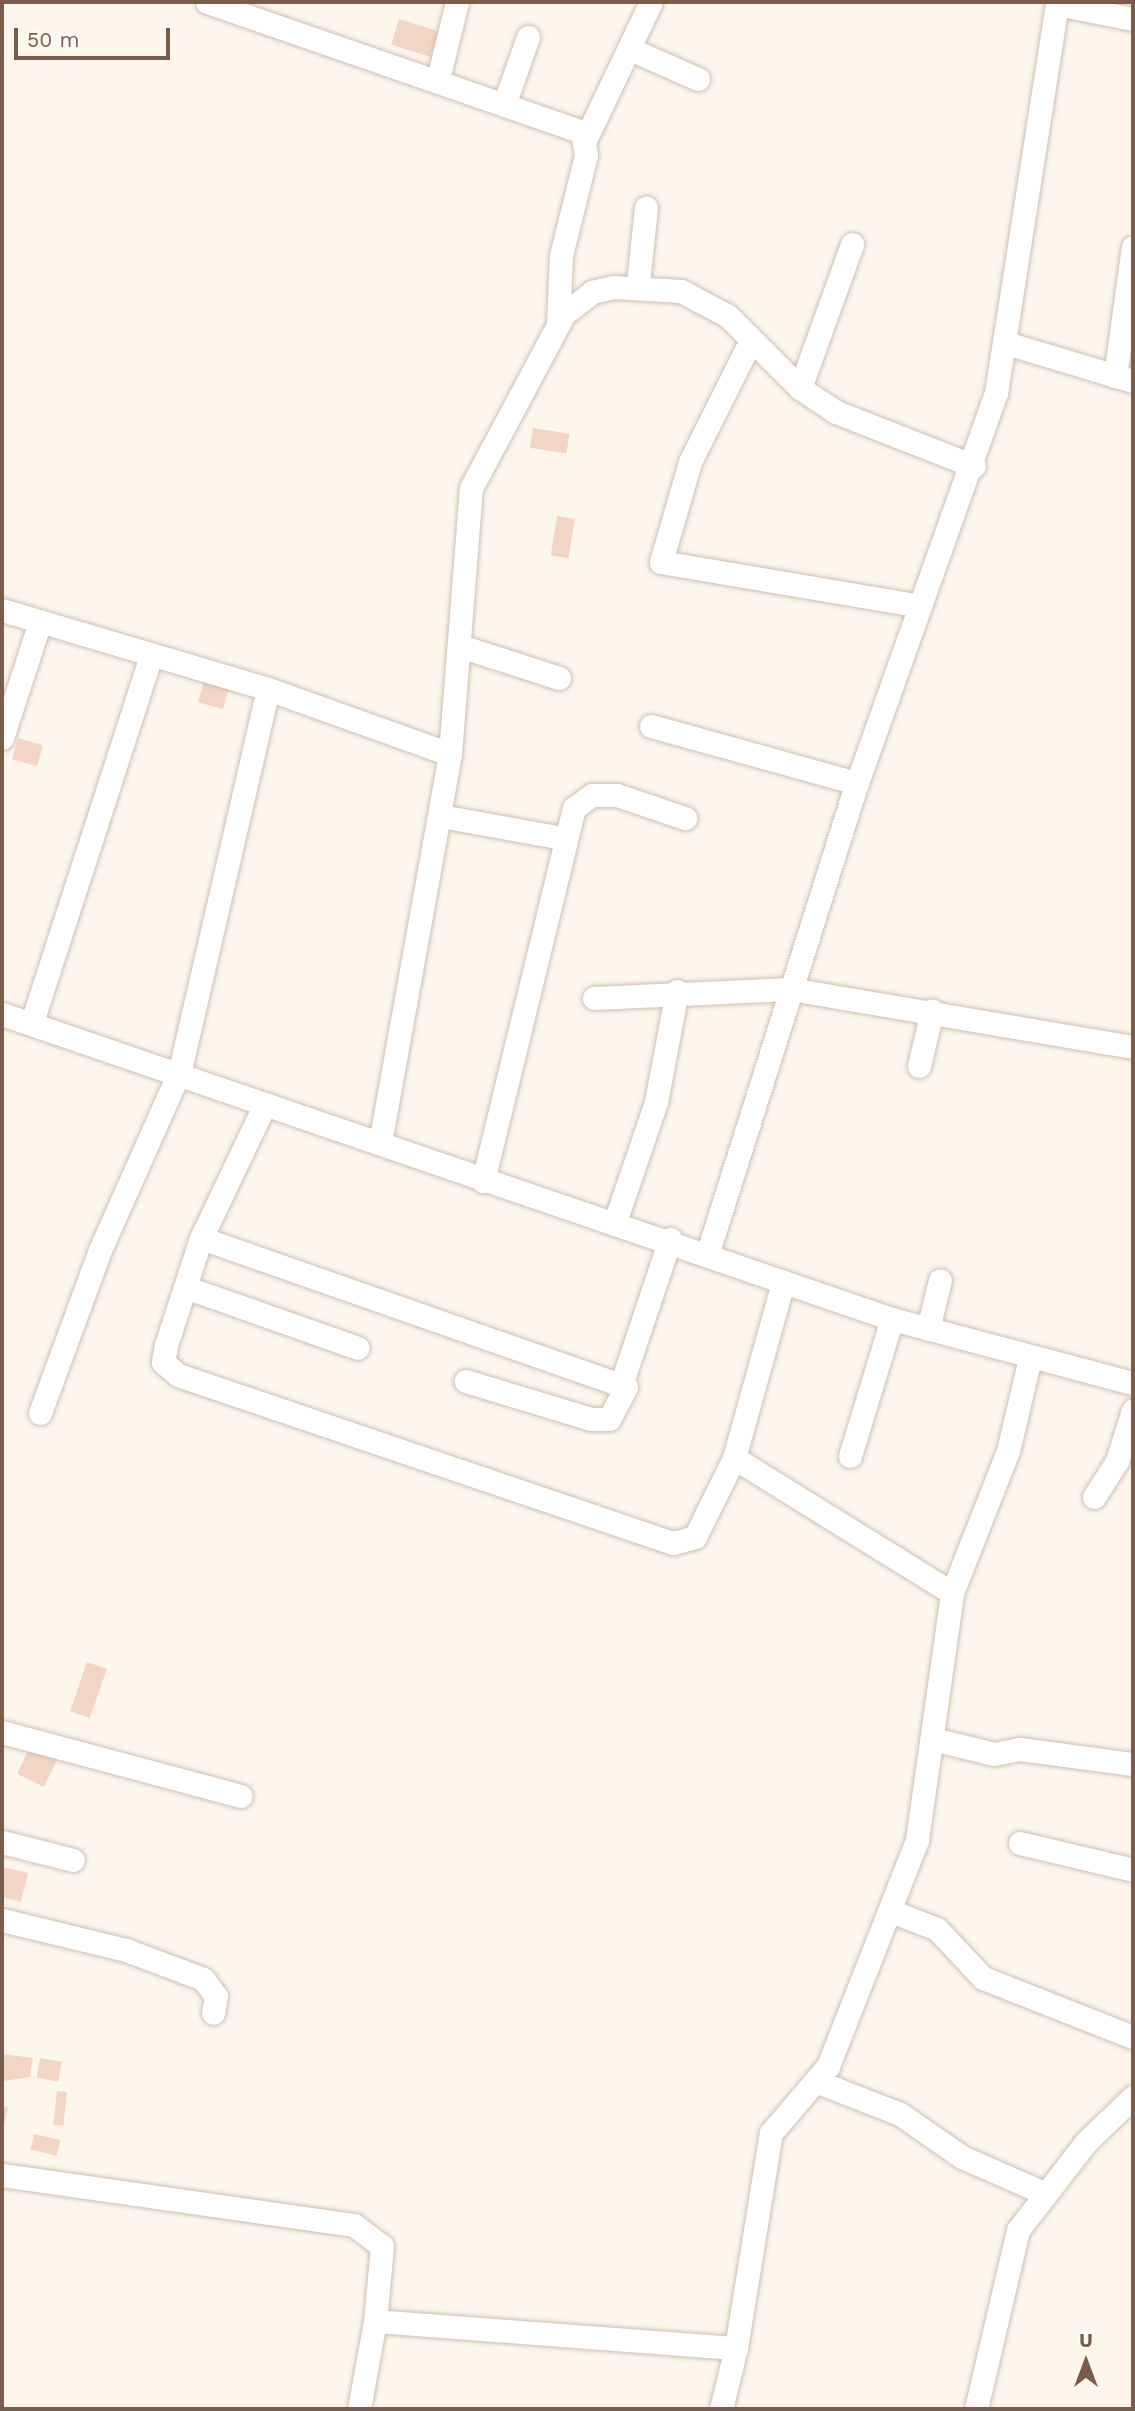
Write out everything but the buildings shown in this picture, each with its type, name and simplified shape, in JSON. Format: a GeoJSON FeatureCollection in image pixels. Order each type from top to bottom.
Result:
{"type":"FeatureCollection","features":[{"type":"Feature","properties":{"kind":"street"},"geometry":{"type":"LineString","coordinates":[[439,79],[457,2]]}},
{"type":"Feature","properties":{"kind":"street"},"geometry":{"type":"LineString","coordinates":[[558,324],[561,254],[586,138],[632,50],[652,2]]}},
{"type":"Feature","properties":{"kind":"street"},"geometry":{"type":"LineString","coordinates":[[217,3],[570,124],[586,138]]}},
{"type":"Feature","properties":{"kind":"street"},"geometry":{"type":"LineString","coordinates":[[708,1252],[857,783],[920,606],[974,466],[1006,343],[1057,3],[1133,19]]}},
{"type":"Feature","properties":{"kind":"street"},"geometry":{"type":"LineString","coordinates":[[505,102],[528,37]]}},
{"type":"Feature","properties":{"kind":"street"},"geometry":{"type":"LineString","coordinates":[[632,50],[698,79]]}},
{"type":"Feature","properties":{"kind":"street"},"geometry":{"type":"LineString","coordinates":[[638,284],[646,207]]}},
{"type":"Feature","properties":{"kind":"street"},"geometry":{"type":"LineString","coordinates":[[800,388],[852,244]]}},
{"type":"Feature","properties":{"kind":"street"},"geometry":{"type":"LineString","coordinates":[[1006,343],[1124,379],[1133,247]]}},
{"type":"Feature","properties":{"kind":"street"},"geometry":{"type":"LineString","coordinates":[[380,1143],[441,816],[450,754],[471,488],[558,324],[592,292],[638,284],[713,304],[800,388],[867,427],[974,466]]}},
{"type":"Feature","properties":{"kind":"street"},"geometry":{"type":"LineString","coordinates":[[751,340],[690,462],[661,562],[920,606]]}},
{"type":"Feature","properties":{"kind":"street"},"geometry":{"type":"LineString","coordinates":[[2,610],[150,658],[268,689],[450,754]]}},
{"type":"Feature","properties":{"kind":"street"},"geometry":{"type":"LineString","coordinates":[[2,738],[40,622]]}},
{"type":"Feature","properties":{"kind":"street"},"geometry":{"type":"LineString","coordinates":[[460,646],[559,678]]}},
{"type":"Feature","properties":{"kind":"street"},"geometry":{"type":"LineString","coordinates":[[32,1022],[150,658]]}},
{"type":"Feature","properties":{"kind":"street"},"geometry":{"type":"LineString","coordinates":[[40,1413],[100,1250],[180,1070],[268,689]]}},
{"type":"Feature","properties":{"kind":"street"},"geometry":{"type":"LineString","coordinates":[[651,726],[857,783]]}},
{"type":"Feature","properties":{"kind":"street"},"geometry":{"type":"LineString","coordinates":[[482,1181],[562,838],[578,803],[600,793],[685,818]]}},
{"type":"Feature","properties":{"kind":"street"},"geometry":{"type":"LineString","coordinates":[[441,816],[562,838]]}},
{"type":"Feature","properties":{"kind":"street"},"geometry":{"type":"LineString","coordinates":[[594,998],[677,991],[790,989],[1133,1047]]}},
{"type":"Feature","properties":{"kind":"street"},"geometry":{"type":"LineString","coordinates":[[615,1222],[656,1102],[677,991]]}},
{"type":"Feature","properties":{"kind":"street"},"geometry":{"type":"LineString","coordinates":[[919,1066],[932,1011]]}},
{"type":"Feature","properties":{"kind":"street"},"geometry":{"type":"LineString","coordinates":[[2,1014],[180,1070],[265,1104],[482,1181],[670,1239],[783,1282],[892,1319],[1030,1358],[1133,1383]]}},
{"type":"Feature","properties":{"kind":"street"},"geometry":{"type":"LineString","coordinates":[[265,1104],[201,1238],[185,1287],[163,1362],[178,1375],[673,1543],[695,1537],[734,1458],[783,1282]]}},
{"type":"Feature","properties":{"kind":"street"},"geometry":{"type":"LineString","coordinates":[[201,1238],[622,1382]]}},
{"type":"Feature","properties":{"kind":"street"},"geometry":{"type":"LineString","coordinates":[[466,1381],[609,1419],[625,1397],[622,1382],[670,1239]]}},
{"type":"Feature","properties":{"kind":"street"},"geometry":{"type":"LineString","coordinates":[[928,1329],[940,1280]]}},
{"type":"Feature","properties":{"kind":"street"},"geometry":{"type":"LineString","coordinates":[[185,1287],[358,1348]]}},
{"type":"Feature","properties":{"kind":"street"},"geometry":{"type":"LineString","coordinates":[[850,1456],[892,1319]]}},
{"type":"Feature","properties":{"kind":"street"},"geometry":{"type":"LineString","coordinates":[[721,2409],[736,2348],[771,2133],[818,2082],[891,1911],[917,1840],[952,1593],[1008,1451],[1030,1358]]}},
{"type":"Feature","properties":{"kind":"street"},"geometry":{"type":"LineString","coordinates":[[1094,1497],[1117,1461],[1133,1410]]}},
{"type":"Feature","properties":{"kind":"street"},"geometry":{"type":"LineString","coordinates":[[734,1458],[952,1593]]}},
{"type":"Feature","properties":{"kind":"street"},"geometry":{"type":"LineString","coordinates":[[2,1732],[241,1796]]}},
{"type":"Feature","properties":{"kind":"street"},"geometry":{"type":"LineString","coordinates":[[933,1739],[994,1754],[1020,1749],[1133,1764]]}},
{"type":"Feature","properties":{"kind":"street"},"geometry":{"type":"LineString","coordinates":[[2,1842],[73,1860]]}},
{"type":"Feature","properties":{"kind":"street"},"geometry":{"type":"LineString","coordinates":[[1020,1843],[1133,1870]]}},
{"type":"Feature","properties":{"kind":"street"},"geometry":{"type":"LineString","coordinates":[[891,1911],[937,1928],[983,1978],[1133,2037]]}},
{"type":"Feature","properties":{"kind":"street"},"geometry":{"type":"LineString","coordinates":[[2,1920],[126,1950],[203,1979],[216,1996],[213,2013]]}},
{"type":"Feature","properties":{"kind":"street"},"geometry":{"type":"LineString","coordinates":[[818,2082],[900,2114],[962,2157],[1044,2193]]}},
{"type":"Feature","properties":{"kind":"street"},"geometry":{"type":"LineString","coordinates":[[976,2409],[1006,2264],[1018,2230],[1044,2193],[1133,2097]]}},
{"type":"Feature","properties":{"kind":"street"},"geometry":{"type":"LineString","coordinates":[[2,2175],[354,2225],[382,2246],[375,2321],[359,2409]]}},
{"type":"Feature","properties":{"kind":"street"},"geometry":{"type":"LineString","coordinates":[[375,2321],[736,2348]]}}]}
